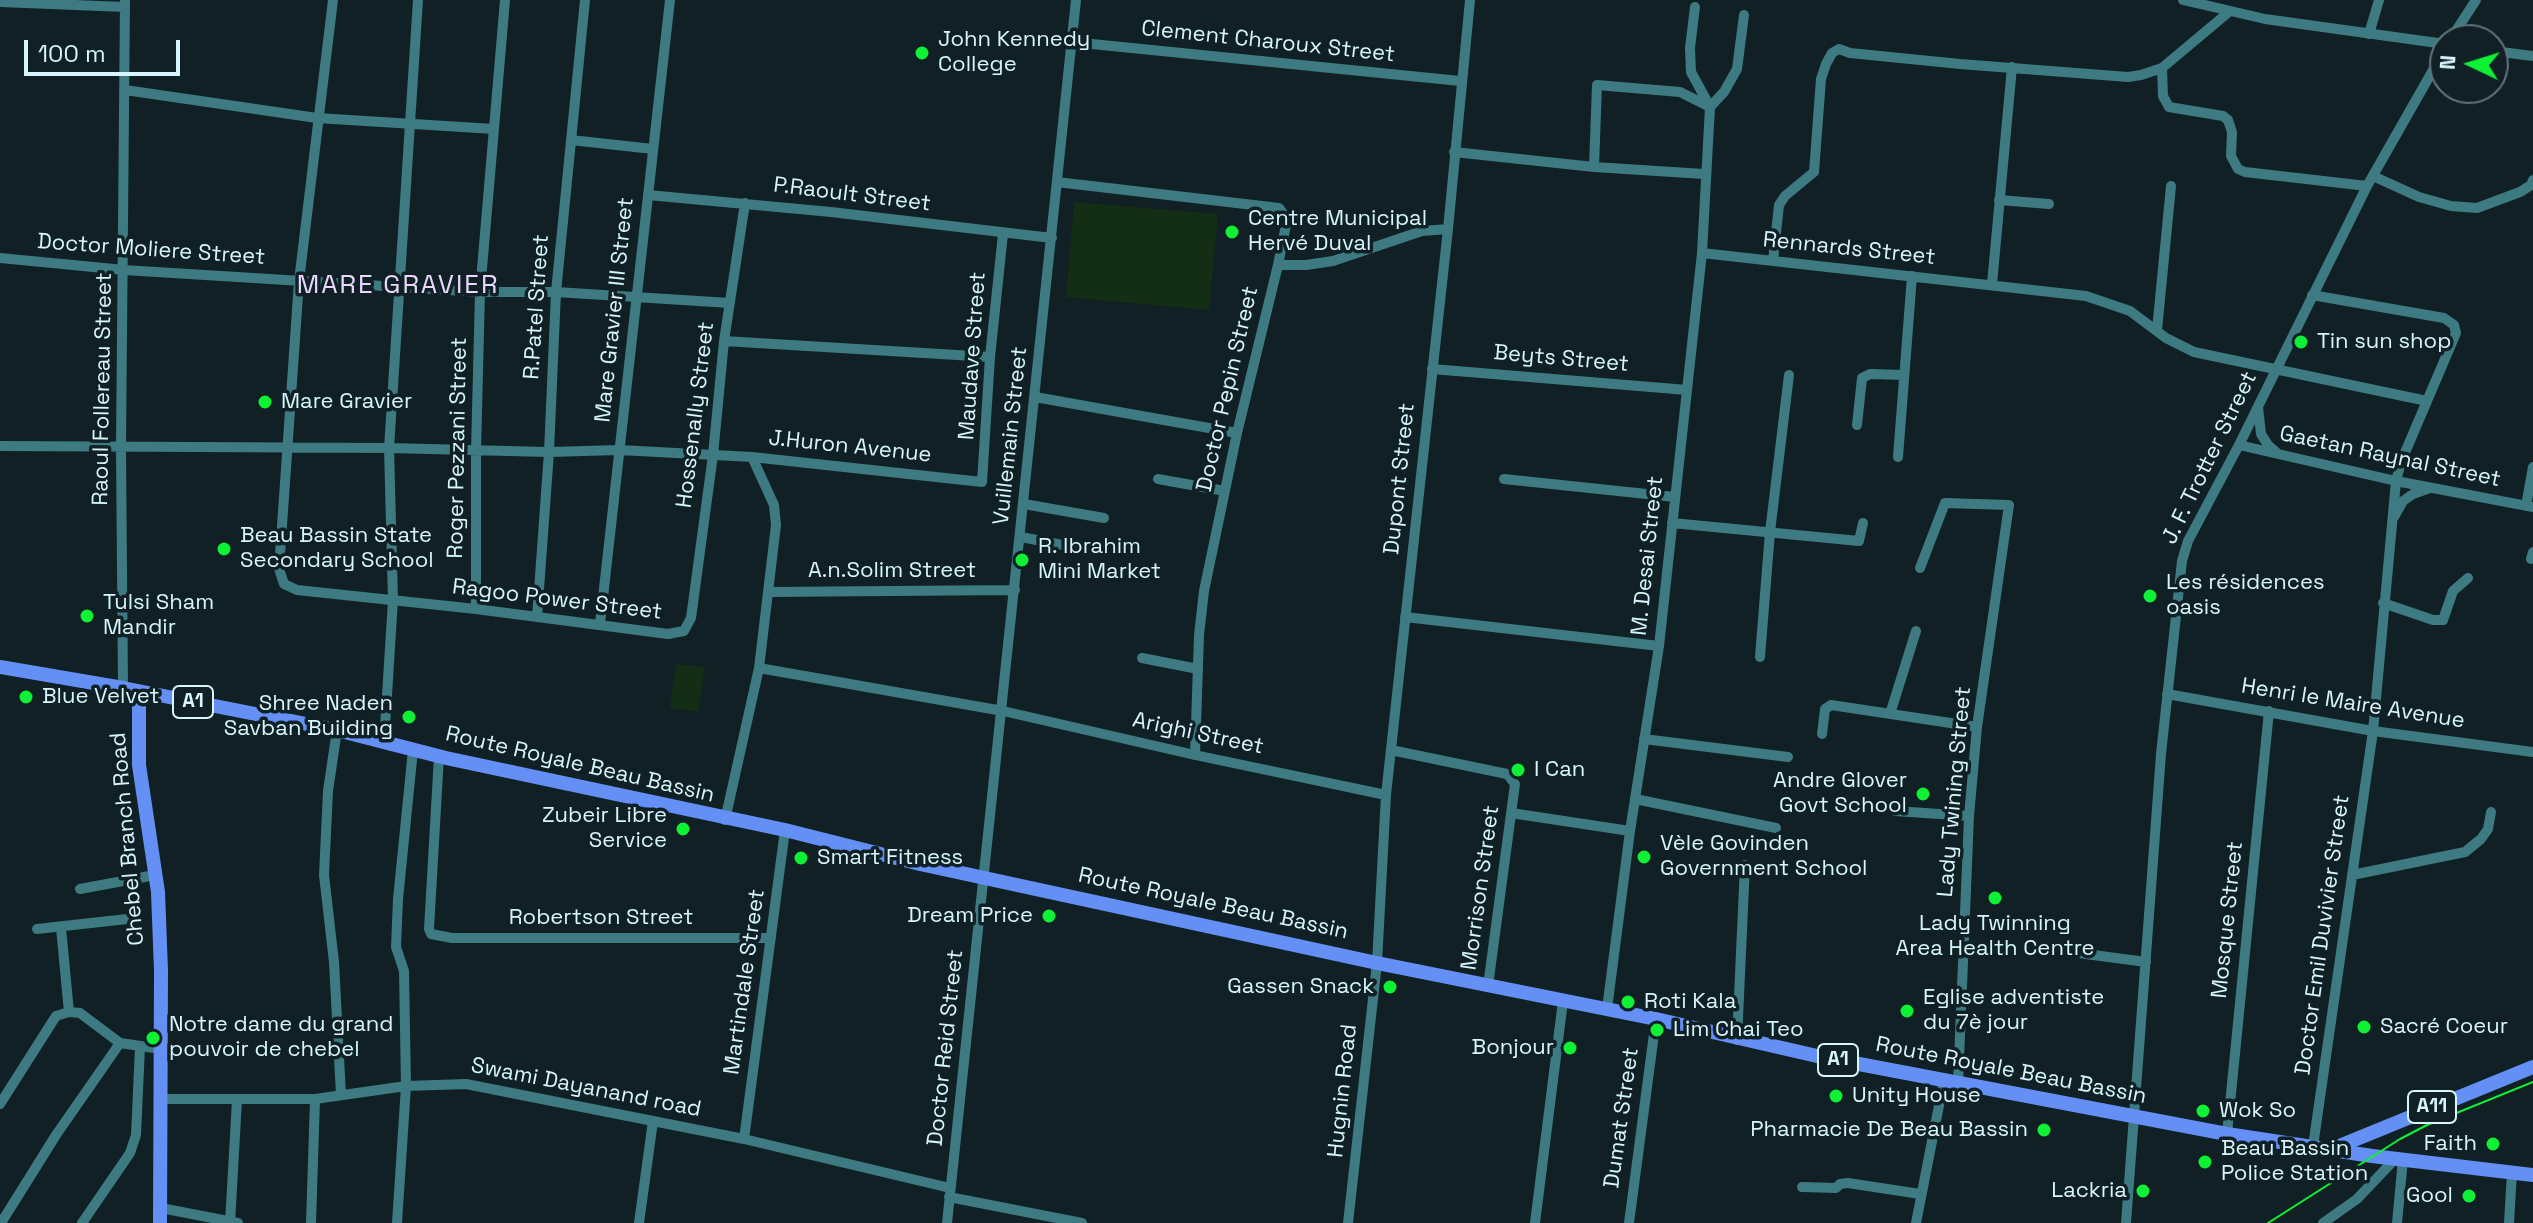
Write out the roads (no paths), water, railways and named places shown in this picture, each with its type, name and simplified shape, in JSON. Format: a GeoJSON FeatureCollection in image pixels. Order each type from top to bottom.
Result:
{"type":"FeatureCollection","features":[{"type":"Feature","properties":{"kind":"main road","name":"Route Royale Beau Bassin"},"geometry":{"type":"LineString","coordinates":[[0,670],[123,688],[337,730],[725,820],[785,830],[920,864],[1377,963],[1656,1019],[1737,1040],[2227,1134],[2512,1172]]}},
{"type":"Feature","properties":{"kind":"main road","name":"Chebel Branch Road"},"geometry":{"type":"LineString","coordinates":[[139,692],[139,765],[155,875],[161,971],[161,1215]]}},
{"type":"Feature","properties":{"kind":"main road","name":"A11"},"geometry":{"type":"LineString","coordinates":[[2332,1149],[2533,1067]]}},
{"type":"Feature","properties":{"kind":"main road","name":"A1"},"geometry":{"type":"LineString","coordinates":[[2512,1172],[2533,1175]]}},
{"type":"Feature","properties":{"kind":"street"},"geometry":{"type":"LineString","coordinates":[[287,447],[299,281],[333,0]]}},
{"type":"Feature","properties":{"kind":"street"},"geometry":{"type":"LineString","coordinates":[[384,743],[393,600],[389,448],[418,0]]}},
{"type":"Feature","properties":{"kind":"street","name":"Roger Pezzani Street"},"geometry":{"type":"LineString","coordinates":[[476,609],[480,292],[505,0]]}},
{"type":"Feature","properties":{"kind":"street","name":"R.Patel Street"},"geometry":{"type":"LineString","coordinates":[[537,617],[556,292],[585,0]]}},
{"type":"Feature","properties":{"kind":"street","name":"Mare Gravier III Street"},"geometry":{"type":"LineString","coordinates":[[600,624],[670,0]]}},
{"type":"Feature","properties":{"kind":"street","name":"Vuillemain Street"},"geometry":{"type":"LineString","coordinates":[[985,877],[1076,0]]}},
{"type":"Feature","properties":{"kind":"street","name":"Dupont Street"},"geometry":{"type":"LineString","coordinates":[[1377,963],[1386,795],[1470,0]]}},
{"type":"Feature","properties":{"kind":"street"},"geometry":{"type":"LineString","coordinates":[[2183,0],[2265,19],[2429,44]]}},
{"type":"Feature","properties":{"kind":"street"},"geometry":{"type":"LineString","coordinates":[[2369,34],[2379,0]]}},
{"type":"Feature","properties":{"kind":"street"},"geometry":{"type":"LineString","coordinates":[[2460,24],[2476,0]]}},
{"type":"Feature","properties":{"kind":"street"},"geometry":{"type":"LineString","coordinates":[[0,2],[125,4]]}},
{"type":"Feature","properties":{"kind":"street","name":"Raoul Follereau Street"},"geometry":{"type":"LineString","coordinates":[[123,688],[121,448],[125,4]]}},
{"type":"Feature","properties":{"kind":"street"},"geometry":{"type":"LineString","coordinates":[[1695,7],[1690,48],[1691,72],[1710,107]]}},
{"type":"Feature","properties":{"kind":"street"},"geometry":{"type":"LineString","coordinates":[[1773,261],[1779,205],[1785,196],[1814,172],[1821,79],[1832,53],[1839,49],[1850,53],[2128,77],[2162,68],[2230,11]]}},
{"type":"Feature","properties":{"kind":"street"},"geometry":{"type":"LineString","coordinates":[[1710,107],[1724,92],[1737,69],[1744,15]]}},
{"type":"Feature","properties":{"kind":"street","name":"Clement Charoux Street"},"geometry":{"type":"LineString","coordinates":[[1072,42],[1460,81]]}},
{"type":"Feature","properties":{"kind":"street"},"geometry":{"type":"LineString","coordinates":[[2509,53],[2533,56]]}},
{"type":"Feature","properties":{"kind":"street"},"geometry":{"type":"LineString","coordinates":[[1992,284],[2012,67]]}},
{"type":"Feature","properties":{"kind":"street"},"geometry":{"type":"LineString","coordinates":[[2162,68],[2163,96],[2169,107],[2223,116],[2228,120],[2232,132],[2231,156],[2238,169],[2245,172],[2370,181],[2451,206],[2477,208],[2520,192],[2533,180]]}},
{"type":"Feature","properties":{"kind":"street","name":"J. F. Trotter Street"},"geometry":{"type":"LineString","coordinates":[[2126,1223],[2167,694],[2182,561],[2188,541],[2370,181],[2429,76]]}},
{"type":"Feature","properties":{"kind":"street"},"geometry":{"type":"LineString","coordinates":[[1594,167],[1597,85],[1680,92],[1710,107]]}},
{"type":"Feature","properties":{"kind":"street"},"geometry":{"type":"LineString","coordinates":[[125,90],[317,118],[494,129]]}},
{"type":"Feature","properties":{"kind":"street","name":"M. Desai Street"},"geometry":{"type":"LineString","coordinates":[[1607,1009],[1630,831],[1659,646],[1702,253],[1710,107]]}},
{"type":"Feature","properties":{"kind":"street"},"geometry":{"type":"LineString","coordinates":[[571,140],[653,149]]}},
{"type":"Feature","properties":{"kind":"street"},"geometry":{"type":"LineString","coordinates":[[1454,152],[1594,167],[1704,174]]}},
{"type":"Feature","properties":{"kind":"street","name":"Doctor Pepin Street"},"geometry":{"type":"LineString","coordinates":[[1057,182],[1279,208],[1284,215],[1286,225],[1278,265],[1237,433],[1204,591],[1195,755]]}},
{"type":"Feature","properties":{"kind":"street"},"geometry":{"type":"LineString","coordinates":[[2157,330],[2171,186]]}},
{"type":"Feature","properties":{"kind":"street","name":"P.Raoult Street"},"geometry":{"type":"LineString","coordinates":[[648,195],[1052,238]]}},
{"type":"Feature","properties":{"kind":"street"},"geometry":{"type":"LineString","coordinates":[[1999,200],[2049,204]]}},
{"type":"Feature","properties":{"kind":"street","name":"Hossenally Street"},"geometry":{"type":"LineString","coordinates":[[684,631],[691,618],[713,455],[724,341],[745,203]]}},
{"type":"Feature","properties":{"kind":"street"},"geometry":{"type":"LineString","coordinates":[[1278,265],[1333,261],[1422,231],[1448,229]]}},
{"type":"Feature","properties":{"kind":"street","name":"Maudave Street"},"geometry":{"type":"LineString","coordinates":[[982,482],[990,357],[1003,234]]}},
{"type":"Feature","properties":{"kind":"street","name":"Rennards Street"},"geometry":{"type":"LineString","coordinates":[[1702,253],[2086,296],[2130,311],[2179,346],[2194,352],[2427,401]]}},
{"type":"Feature","properties":{"kind":"street","name":"Doctor Moliere Street"},"geometry":{"type":"LineString","coordinates":[[0,258],[124,270],[299,281],[730,303]]}},
{"type":"Feature","properties":{"kind":"street"},"geometry":{"type":"LineString","coordinates":[[1898,457],[1912,276]]}},
{"type":"Feature","properties":{"kind":"street","name":"Doctor Emil Duvivier Street"},"geometry":{"type":"LineString","coordinates":[[2312,295],[2444,318],[2454,325],[2454,341],[2401,462],[2396,481],[2373,731],[2313,1146]]}},
{"type":"Feature","properties":{"kind":"street"},"geometry":{"type":"LineString","coordinates":[[724,341],[990,357]]}},
{"type":"Feature","properties":{"kind":"street","name":"Beyts Street"},"geometry":{"type":"LineString","coordinates":[[1432,369],[1687,390]]}},
{"type":"Feature","properties":{"kind":"street"},"geometry":{"type":"LineString","coordinates":[[1857,425],[1862,378],[1870,374],[1904,375]]}},
{"type":"Feature","properties":{"kind":"street"},"geometry":{"type":"LineString","coordinates":[[1760,657],[1770,532],[1789,375]]}},
{"type":"Feature","properties":{"kind":"street"},"geometry":{"type":"LineString","coordinates":[[1035,397],[1237,433]]}},
{"type":"Feature","properties":{"kind":"street"},"geometry":{"type":"LineString","coordinates":[[2258,405],[2261,434],[2279,454]]}},
{"type":"Feature","properties":{"kind":"street","name":"Gaetan Raynal Street"},"geometry":{"type":"LineString","coordinates":[[2239,445],[2396,481],[2530,506]]}},
{"type":"Feature","properties":{"kind":"street","name":"J.Huron Avenue"},"geometry":{"type":"LineString","coordinates":[[0,446],[549,452],[619,450],[752,457],[982,482]]}},
{"type":"Feature","properties":{"kind":"street","name":"Ragoo Power Street"},"geometry":{"type":"LineString","coordinates":[[287,447],[279,569],[284,584],[297,590],[668,634],[684,631]]}},
{"type":"Feature","properties":{"kind":"street"},"geometry":{"type":"LineString","coordinates":[[725,820],[759,668],[776,525],[774,505],[752,457]]}},
{"type":"Feature","properties":{"kind":"street"},"geometry":{"type":"LineString","coordinates":[[2530,506],[2533,467]]}},
{"type":"Feature","properties":{"kind":"street"},"geometry":{"type":"LineString","coordinates":[[1158,479],[1225,491]]}},
{"type":"Feature","properties":{"kind":"street"},"geometry":{"type":"LineString","coordinates":[[1504,479],[1675,497]]}},
{"type":"Feature","properties":{"kind":"street"},"geometry":{"type":"LineString","coordinates":[[2391,523],[2403,501],[2432,488]]}},
{"type":"Feature","properties":{"kind":"street","name":"Lady Twining Street"},"geometry":{"type":"LineString","coordinates":[[1916,1223],[1920,1194],[1951,1082],[1977,727],[2009,505],[1945,503],[1920,568]]}},
{"type":"Feature","properties":{"kind":"street"},"geometry":{"type":"LineString","coordinates":[[1024,504],[1104,518]]}},
{"type":"Feature","properties":{"kind":"street"},"geometry":{"type":"LineString","coordinates":[[1672,523],[1859,541],[1863,523]]}},
{"type":"Feature","properties":{"kind":"street"},"geometry":{"type":"LineString","coordinates":[[1021,537],[1088,550]]}},
{"type":"Feature","properties":{"kind":"street"},"geometry":{"type":"LineString","coordinates":[[2383,603],[2433,620],[2443,620],[2453,591],[2468,578]]}},
{"type":"Feature","properties":{"kind":"street","name":"A.n.Solim Street"},"geometry":{"type":"LineString","coordinates":[[769,592],[1015,590]]}},
{"type":"Feature","properties":{"kind":"street"},"geometry":{"type":"LineString","coordinates":[[1405,617],[1659,646]]}},
{"type":"Feature","properties":{"kind":"street"},"geometry":{"type":"LineString","coordinates":[[1890,714],[1916,631]]}},
{"type":"Feature","properties":{"kind":"street"},"geometry":{"type":"LineString","coordinates":[[1142,658],[1198,669]]}},
{"type":"Feature","properties":{"kind":"street","name":"Arighi Street"},"geometry":{"type":"LineString","coordinates":[[759,668],[1003,711],[1386,795]]}},
{"type":"Feature","properties":{"kind":"street","name":"Henri le Maire Avenue"},"geometry":{"type":"LineString","coordinates":[[2167,694],[2373,731],[2533,752]]}},
{"type":"Feature","properties":{"kind":"street"},"geometry":{"type":"LineString","coordinates":[[1822,734],[1825,709],[1831,705],[1977,727]]}},
{"type":"Feature","properties":{"kind":"street","name":"Mosque Street"},"geometry":{"type":"LineString","coordinates":[[2227,1134],[2269,711]]}},
{"type":"Feature","properties":{"kind":"street"},"geometry":{"type":"LineString","coordinates":[[337,730],[328,791],[324,875],[334,962],[341,1095]]}},
{"type":"Feature","properties":{"kind":"street"},"geometry":{"type":"LineString","coordinates":[[1644,739],[1788,757]]}},
{"type":"Feature","properties":{"kind":"street"},"geometry":{"type":"LineString","coordinates":[[397,1223],[406,1086],[404,971],[396,947],[413,750]]}},
{"type":"Feature","properties":{"kind":"street","name":"Morrison Street"},"geometry":{"type":"LineString","coordinates":[[1391,750],[1507,774],[1515,784],[1488,986]]}},
{"type":"Feature","properties":{"kind":"street","name":"Robertson Street"},"geometry":{"type":"LineString","coordinates":[[439,756],[431,934],[452,938],[771,938]]}},
{"type":"Feature","properties":{"kind":"street"},"geometry":{"type":"LineString","coordinates":[[1635,799],[1776,828]]}},
{"type":"Feature","properties":{"kind":"street"},"geometry":{"type":"LineString","coordinates":[[1895,811],[1969,816]]}},
{"type":"Feature","properties":{"kind":"street"},"geometry":{"type":"LineString","coordinates":[[2352,875],[2465,852],[2488,829],[2491,812]]}},
{"type":"Feature","properties":{"kind":"street"},"geometry":{"type":"LineString","coordinates":[[1511,813],[1630,831]]}},
{"type":"Feature","properties":{"kind":"street","name":"Martindale Street"},"geometry":{"type":"LineString","coordinates":[[744,1139],[785,830]]}},
{"type":"Feature","properties":{"kind":"street"},"geometry":{"type":"LineString","coordinates":[[1737,1040],[1745,865]]}},
{"type":"Feature","properties":{"kind":"street"},"geometry":{"type":"LineString","coordinates":[[80,889],[155,875]]}},
{"type":"Feature","properties":{"kind":"street","name":"Doctor Reid Street"},"geometry":{"type":"LineString","coordinates":[[947,1223],[985,877]]}},
{"type":"Feature","properties":{"kind":"street"},"geometry":{"type":"LineString","coordinates":[[37,929],[127,919]]}},
{"type":"Feature","properties":{"kind":"street"},"geometry":{"type":"LineString","coordinates":[[61,928],[69,1012]]}},
{"type":"Feature","properties":{"kind":"street"},"geometry":{"type":"LineString","coordinates":[[2063,951],[2146,962]]}},
{"type":"Feature","properties":{"kind":"street","name":"Hugnin Road"},"geometry":{"type":"LineString","coordinates":[[1348,1223],[1377,963]]}},
{"type":"Feature","properties":{"kind":"street"},"geometry":{"type":"LineString","coordinates":[[1535,1223],[1563,1001]]}},
{"type":"Feature","properties":{"kind":"street"},"geometry":{"type":"LineString","coordinates":[[0,1104],[56,1016],[80,1013],[120,1043],[161,1049]]}},
{"type":"Feature","properties":{"kind":"street","name":"Dumat Street"},"geometry":{"type":"LineString","coordinates":[[1629,1223],[1656,1019]]}},
{"type":"Feature","properties":{"kind":"street"},"geometry":{"type":"LineString","coordinates":[[1,1223],[56,1135],[120,1043]]}},
{"type":"Feature","properties":{"kind":"street"},"geometry":{"type":"LineString","coordinates":[[82,1223],[130,1153],[136,1135],[140,1047]]}},
{"type":"Feature","properties":{"kind":"street","name":"Swami Dayanand road"},"geometry":{"type":"LineString","coordinates":[[161,1099],[315,1099],[406,1086],[466,1084],[744,1139],[1082,1223]]}},
{"type":"Feature","properties":{"kind":"street"},"geometry":{"type":"LineString","coordinates":[[311,1223],[315,1099]]}},
{"type":"Feature","properties":{"kind":"street"},"geometry":{"type":"LineString","coordinates":[[161,1215],[233,1223],[237,1100]]}},
{"type":"Feature","properties":{"kind":"street"},"geometry":{"type":"LineString","coordinates":[[639,1223],[653,1121]]}},
{"type":"Feature","properties":{"kind":"street"},"geometry":{"type":"LineString","coordinates":[[2323,1223],[2357,1199],[2400,1159]]}},
{"type":"Feature","properties":{"kind":"street"},"geometry":{"type":"LineString","coordinates":[[2397,1223],[2400,1159]]}},
{"type":"Feature","properties":{"kind":"street"},"geometry":{"type":"LineString","coordinates":[[2509,1223],[2512,1172]]}},
{"type":"Feature","properties":{"kind":"street"},"geometry":{"type":"LineString","coordinates":[[1802,1187],[1832,1189],[1848,1183],[1920,1194]]}},
{"type":"Feature","properties":{"kind":"tram line"},"geometry":{"type":"LineString","coordinates":[[2268,1223],[2400,1139],[2533,1082]]}},
{"type":"Feature","properties":{"kind":"place","name":"John Kennedy College"},"geometry":{"type":"Point","coordinates":[922,53]}},
{"type":"Feature","properties":{"kind":"place","name":"Centre Municipal Hervé Duval"},"geometry":{"type":"Point","coordinates":[1232,232]}},
{"type":"Feature","properties":{"kind":"place","name":"Tin sun shop"},"geometry":{"type":"Point","coordinates":[2301,342]}},
{"type":"Feature","properties":{"kind":"place","name":"Mare Gravier"},"geometry":{"type":"Point","coordinates":[265,402]}},
{"type":"Feature","properties":{"kind":"place","name":"Beau Bassin State Secondary School"},"geometry":{"type":"Point","coordinates":[224,549]}},
{"type":"Feature","properties":{"kind":"place","name":"R. Ibrahim Mini Market"},"geometry":{"type":"Point","coordinates":[1022,560]}},
{"type":"Feature","properties":{"kind":"place","name":"Les résidences oasis"},"geometry":{"type":"Point","coordinates":[2150,596]}},
{"type":"Feature","properties":{"kind":"place","name":"Tulsi Sham Mandir"},"geometry":{"type":"Point","coordinates":[87,616]}},
{"type":"Feature","properties":{"kind":"place","name":"Blue Velvet"},"geometry":{"type":"Point","coordinates":[26,697]}},
{"type":"Feature","properties":{"kind":"place","name":"Shree Naden Savban Building"},"geometry":{"type":"Point","coordinates":[409,717]}},
{"type":"Feature","properties":{"kind":"place","name":"I Can"},"geometry":{"type":"Point","coordinates":[1518,770]}},
{"type":"Feature","properties":{"kind":"place","name":"Andre Glover Govt School"},"geometry":{"type":"Point","coordinates":[1923,794]}},
{"type":"Feature","properties":{"kind":"place","name":"Zubeir Libre Service"},"geometry":{"type":"Point","coordinates":[683,829]}},
{"type":"Feature","properties":{"kind":"place","name":"Vèle Govinden Government School"},"geometry":{"type":"Point","coordinates":[1644,857]}},
{"type":"Feature","properties":{"kind":"place","name":"Smart Fitness"},"geometry":{"type":"Point","coordinates":[801,858]}},
{"type":"Feature","properties":{"kind":"place","name":"Lady Twinning Area Health Centre"},"geometry":{"type":"Point","coordinates":[1995,898]}},
{"type":"Feature","properties":{"kind":"place","name":"Dream Price"},"geometry":{"type":"Point","coordinates":[1049,916]}},
{"type":"Feature","properties":{"kind":"place","name":"Gassen Snack"},"geometry":{"type":"Point","coordinates":[1390,987]}},
{"type":"Feature","properties":{"kind":"place","name":"Roti Kala"},"geometry":{"type":"Point","coordinates":[1628,1002]}},
{"type":"Feature","properties":{"kind":"place","name":"Eglise adventiste du 7è jour"},"geometry":{"type":"Point","coordinates":[1907,1011]}},
{"type":"Feature","properties":{"kind":"place","name":"Sacré Coeur"},"geometry":{"type":"Point","coordinates":[2364,1027]}},
{"type":"Feature","properties":{"kind":"place","name":"Lim Chai Teo"},"geometry":{"type":"Point","coordinates":[1657,1030]}},
{"type":"Feature","properties":{"kind":"place","name":"Notre dame du grand pouvoir de chebel"},"geometry":{"type":"Point","coordinates":[153,1038]}},
{"type":"Feature","properties":{"kind":"place","name":"Bonjour"},"geometry":{"type":"Point","coordinates":[1570,1048]}},
{"type":"Feature","properties":{"kind":"place","name":"Unity House"},"geometry":{"type":"Point","coordinates":[1836,1096]}},
{"type":"Feature","properties":{"kind":"place","name":"Wok So"},"geometry":{"type":"Point","coordinates":[2203,1111]}},
{"type":"Feature","properties":{"kind":"place","name":"Pharmacie De Beau Bassin"},"geometry":{"type":"Point","coordinates":[2044,1130]}},
{"type":"Feature","properties":{"kind":"place","name":"Faith"},"geometry":{"type":"Point","coordinates":[2493,1144]}},
{"type":"Feature","properties":{"kind":"place","name":"Beau Bassin Police Station"},"geometry":{"type":"Point","coordinates":[2205,1162]}},
{"type":"Feature","properties":{"kind":"place","name":"Lackria"},"geometry":{"type":"Point","coordinates":[2143,1191]}},
{"type":"Feature","properties":{"kind":"place","name":"Gool"},"geometry":{"type":"Point","coordinates":[2469,1196]}},
{"type":"Feature","properties":{"kind":"district","name":"MARE GRAVIER"},"geometry":{"type":"Point","coordinates":[398,286]}}]}
